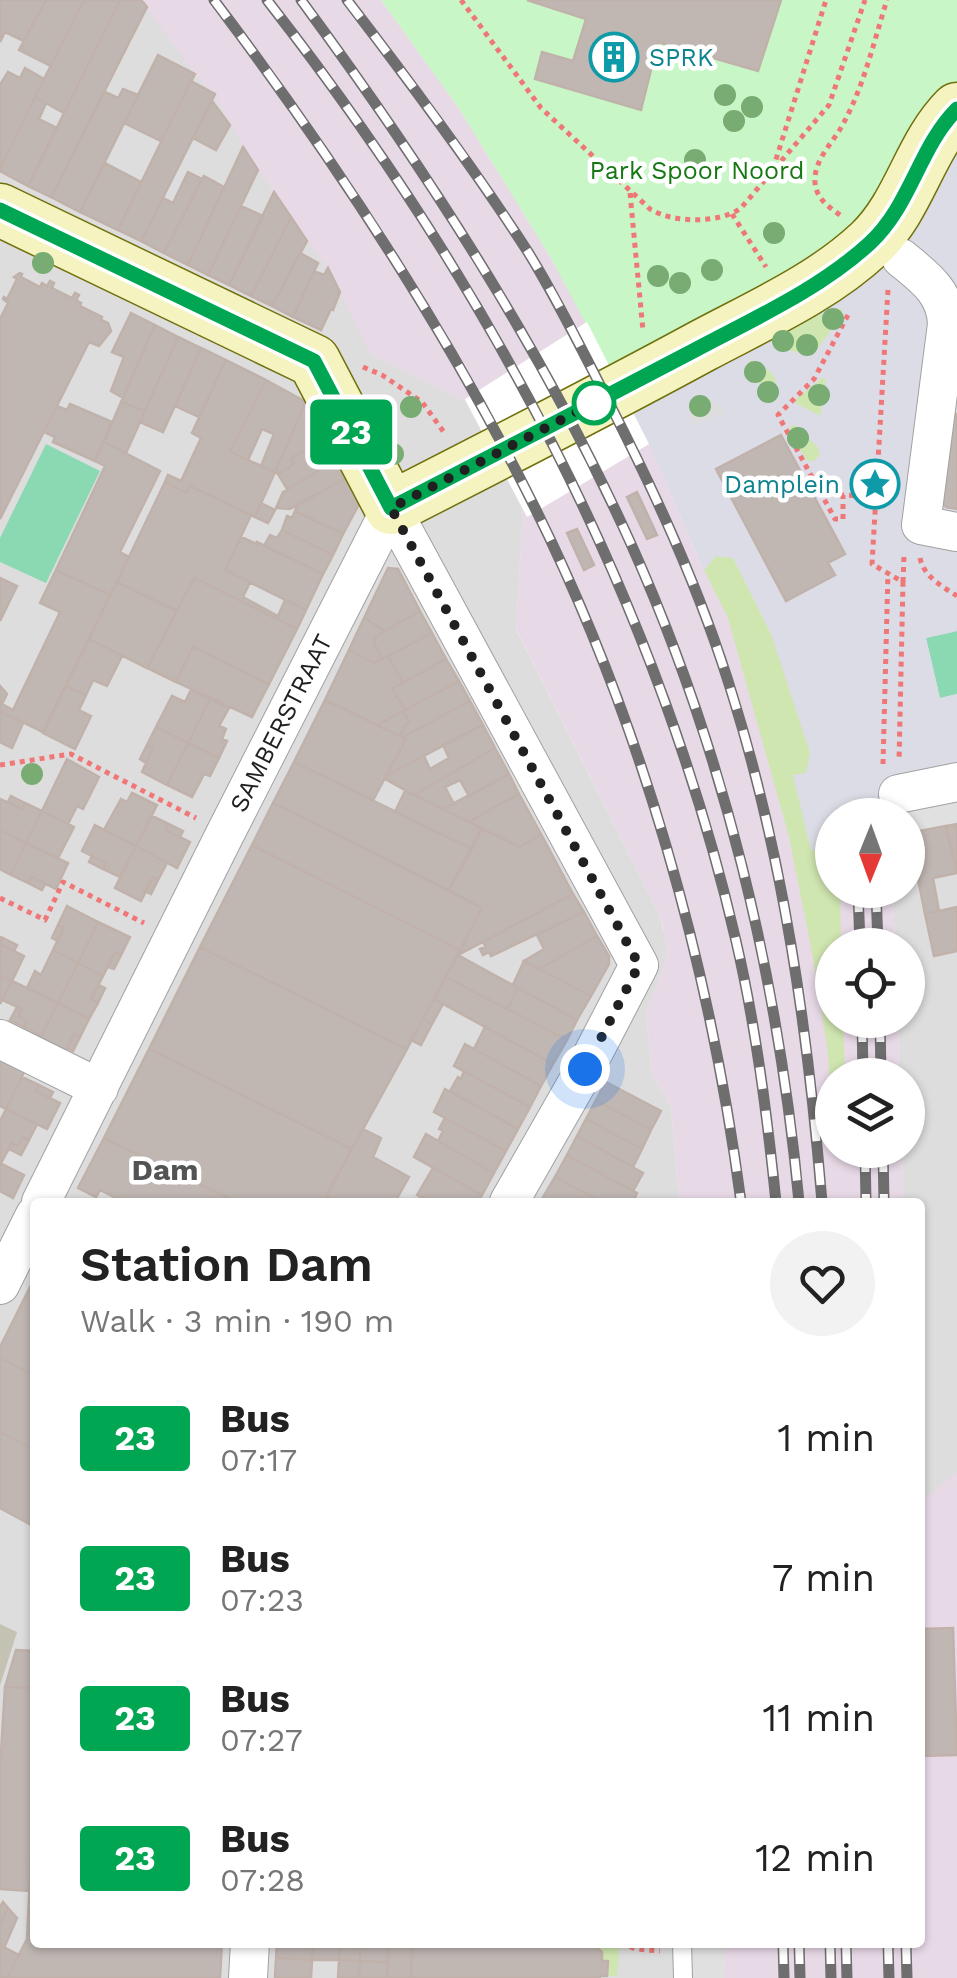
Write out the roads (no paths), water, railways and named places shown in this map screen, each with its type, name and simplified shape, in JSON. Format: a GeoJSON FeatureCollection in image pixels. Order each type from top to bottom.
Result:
{"type":"FeatureCollection","features":[{"type":"Feature","properties":{"kind":"street"},"geometry":{"type":"LineString","coordinates":[[391,508],[821,282],[860,252],[885,226],[904,199],[934,138],[957,109]]}},
{"type":"Feature","properties":{"kind":"street"},"geometry":{"type":"LineString","coordinates":[[5,224],[314,361],[639,965],[585,1069],[510,1198]]}},
{"type":"Feature","properties":{"kind":"street"},"geometry":{"type":"LineString","coordinates":[[901,258],[938,292],[947,312],[928,536]]}},
{"type":"Feature","properties":{"kind":"street","name":"SAMBERSTRAAT"},"geometry":{"type":"LineString","coordinates":[[43,1198],[391,508]]}},
{"type":"Feature","properties":{"kind":"street"},"geometry":{"type":"LineString","coordinates":[[890,786],[957,782]]}},
{"type":"Feature","properties":{"kind":"street"},"geometry":{"type":"LineString","coordinates":[[0,1039],[99,1088]]}},
{"type":"Feature","properties":{"kind":"street"},"geometry":{"type":"LineString","coordinates":[[0,1284],[30,1225]]}},
{"type":"Feature","properties":{"kind":"street"},"geometry":{"type":"LineString","coordinates":[[248,1978],[250,1948]]}},
{"type":"Feature","properties":{"kind":"lane"},"geometry":{"type":"LineString","coordinates":[[682,1948],[684,1978]]}},
{"type":"Feature","properties":{"kind":"railway"},"geometry":{"type":"LineString","coordinates":[[214,0],[346,184],[427,312],[502,443],[574,591],[608,675],[667,848],[711,1024],[740,1198]]}},
{"type":"Feature","properties":{"kind":"railway"},"geometry":{"type":"LineString","coordinates":[[267,0],[421,216],[490,329],[553,445],[610,565],[659,687],[702,813],[736,941],[760,1071],[776,1198]]}},
{"type":"Feature","properties":{"kind":"railway"},"geometry":{"type":"LineString","coordinates":[[301,0],[438,196],[521,332],[597,472],[664,622],[694,702],[742,866],[777,1033],[799,1198]]}},
{"type":"Feature","properties":{"kind":"railway"},"geometry":{"type":"LineString","coordinates":[[347,0],[463,156],[538,268],[619,423],[690,577],[733,697],[780,884],[801,1011],[822,1198]]}},
{"type":"Feature","properties":{"kind":"railway"},"geometry":{"type":"LineString","coordinates":[[859,908],[859,928]]}},
{"type":"Feature","properties":{"kind":"railway"},"geometry":{"type":"LineString","coordinates":[[877,908],[877,928]]}},
{"type":"Feature","properties":{"kind":"railway"},"geometry":{"type":"LineString","coordinates":[[862,1038],[863,1058]]}},
{"type":"Feature","properties":{"kind":"railway"},"geometry":{"type":"LineString","coordinates":[[880,1038],[881,1058]]}},
{"type":"Feature","properties":{"kind":"railway"},"geometry":{"type":"LineString","coordinates":[[865,1168],[866,1198]]}},
{"type":"Feature","properties":{"kind":"railway"},"geometry":{"type":"LineString","coordinates":[[883,1168],[884,1198]]}},
{"type":"Feature","properties":{"kind":"railway"},"geometry":{"type":"LineString","coordinates":[[783,1948],[784,1978]]}},
{"type":"Feature","properties":{"kind":"railway"},"geometry":{"type":"LineString","coordinates":[[799,1948],[800,1978]]}},
{"type":"Feature","properties":{"kind":"railway"},"geometry":{"type":"LineString","coordinates":[[830,1948],[831,1978]]}},
{"type":"Feature","properties":{"kind":"railway"},"geometry":{"type":"LineString","coordinates":[[846,1948],[847,1978]]}},
{"type":"Feature","properties":{"kind":"railway"},"geometry":{"type":"LineString","coordinates":[[888,1948],[889,1978]]}},
{"type":"Feature","properties":{"kind":"railway"},"geometry":{"type":"LineString","coordinates":[[906,1948],[907,1978]]}},
{"type":"Feature","properties":{"kind":"place","name":"SPRK"},"geometry":{"type":"Point","coordinates":[614,57]}},
{"type":"Feature","properties":{"kind":"place","name":"Damplein"},"geometry":{"type":"Point","coordinates":[875,484]}},
{"type":"Feature","properties":{"kind":"district","name":"Dam"},"geometry":{"type":"Point","coordinates":[165,1169]}},
{"type":"Feature","properties":{"kind":"park label","name":"Park Spoor Noord"},"geometry":{"type":"Point","coordinates":[697,170]}}]}
